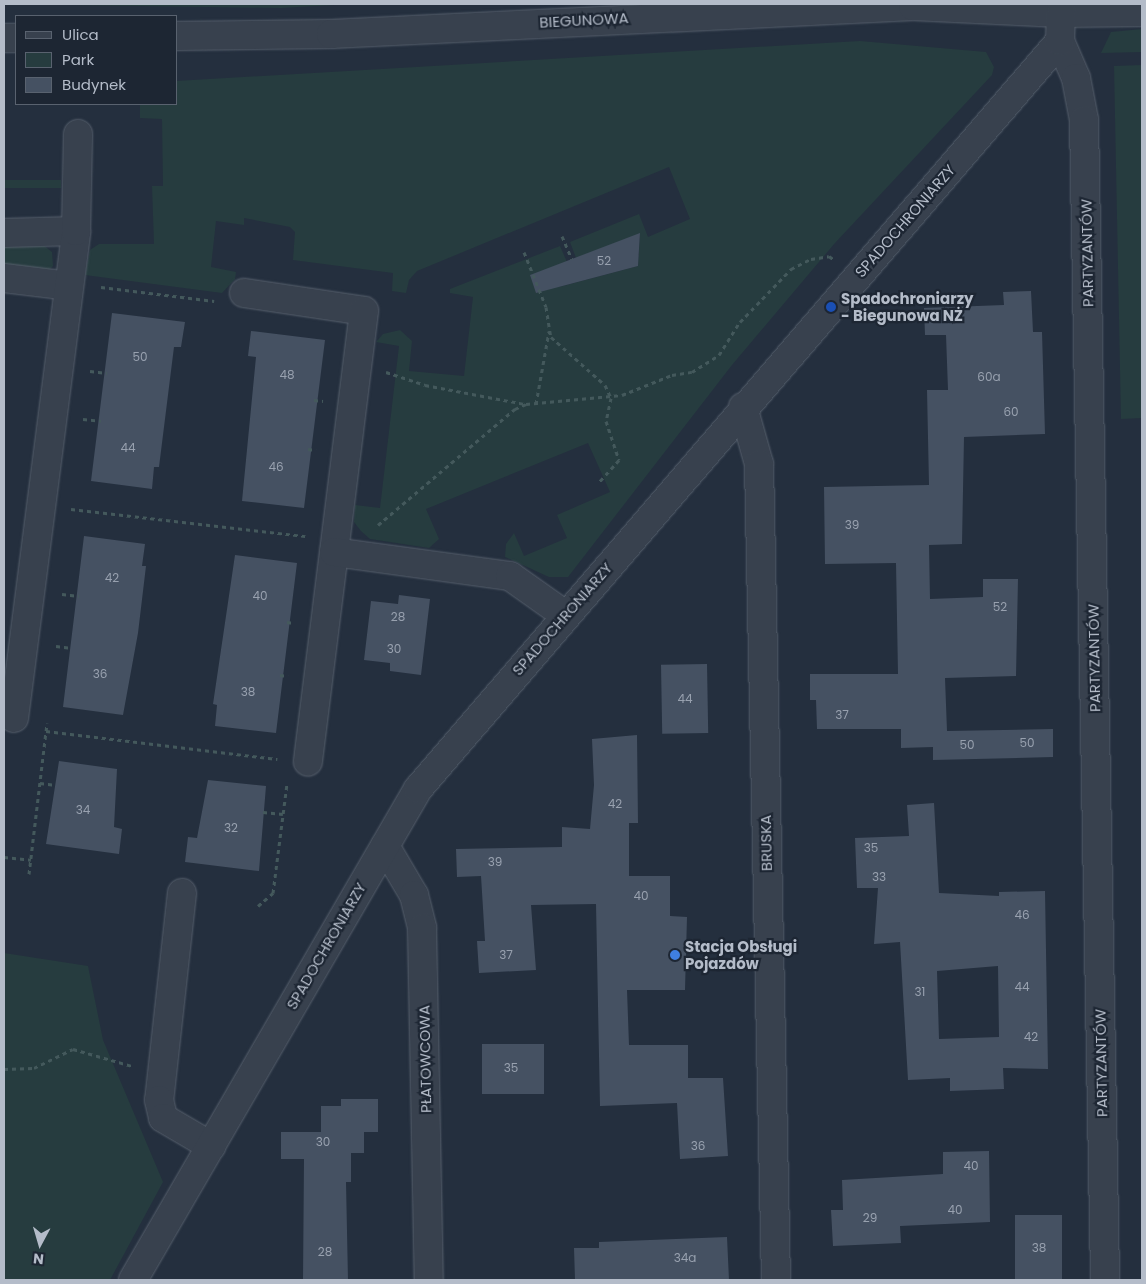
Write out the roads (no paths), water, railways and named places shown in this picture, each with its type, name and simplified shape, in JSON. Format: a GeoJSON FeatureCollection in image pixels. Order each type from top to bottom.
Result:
{"type":"FeatureCollection","features":[{"type":"Feature","properties":{"kind":"street","name":"BIEGUNOWA"},"geometry":{"type":"LineString","coordinates":[[178,36],[332,34],[873,7],[1061,13],[1142,12]]}},
{"type":"Feature","properties":{"kind":"street"},"geometry":{"type":"LineString","coordinates":[[1060,40],[1061,13]]}},
{"type":"Feature","properties":{"kind":"street","name":"SPADOCHRONIARZY"},"geometry":{"type":"LineString","coordinates":[[133,1280],[385,846],[437,764],[1060,40]]}},
{"type":"Feature","properties":{"kind":"street","name":"PARTYZANTÓW"},"geometry":{"type":"LineString","coordinates":[[1060,40],[1076,78],[1084,120],[1105,1280]]}},
{"type":"Feature","properties":{"kind":"street"},"geometry":{"type":"LineString","coordinates":[[14,718],[76,231],[78,134]]}},
{"type":"Feature","properties":{"kind":"street"},"geometry":{"type":"LineString","coordinates":[[4,233],[76,231]]}},
{"type":"Feature","properties":{"kind":"street"},"geometry":{"type":"LineString","coordinates":[[4,278],[69,286]]}},
{"type":"Feature","properties":{"kind":"street"},"geometry":{"type":"LineString","coordinates":[[244,293],[364,311],[338,548],[299,761]]}},
{"type":"Feature","properties":{"kind":"street","name":"BRUSKA"},"geometry":{"type":"LineString","coordinates":[[743,407],[758,464],[776,1280]]}},
{"type":"Feature","properties":{"kind":"street"},"geometry":{"type":"LineString","coordinates":[[338,548],[510,576],[565,615]]}},
{"type":"Feature","properties":{"kind":"street","name":"PŁATOWCOWA"},"geometry":{"type":"LineString","coordinates":[[385,846],[414,896],[422,928],[429,1280]]}},
{"type":"Feature","properties":{"kind":"street"},"geometry":{"type":"LineString","coordinates":[[182,893],[159,1100],[164,1118],[211,1146]]}},
{"type":"Feature","properties":{"kind":"place","name":"Spadochroniarzy - Biegunowa NŻ"},"geometry":{"type":"Point","coordinates":[831,307]}},
{"type":"Feature","properties":{"kind":"place","name":"Stacja Obsługi Pojazdów"},"geometry":{"type":"Point","coordinates":[675,955]}}]}
